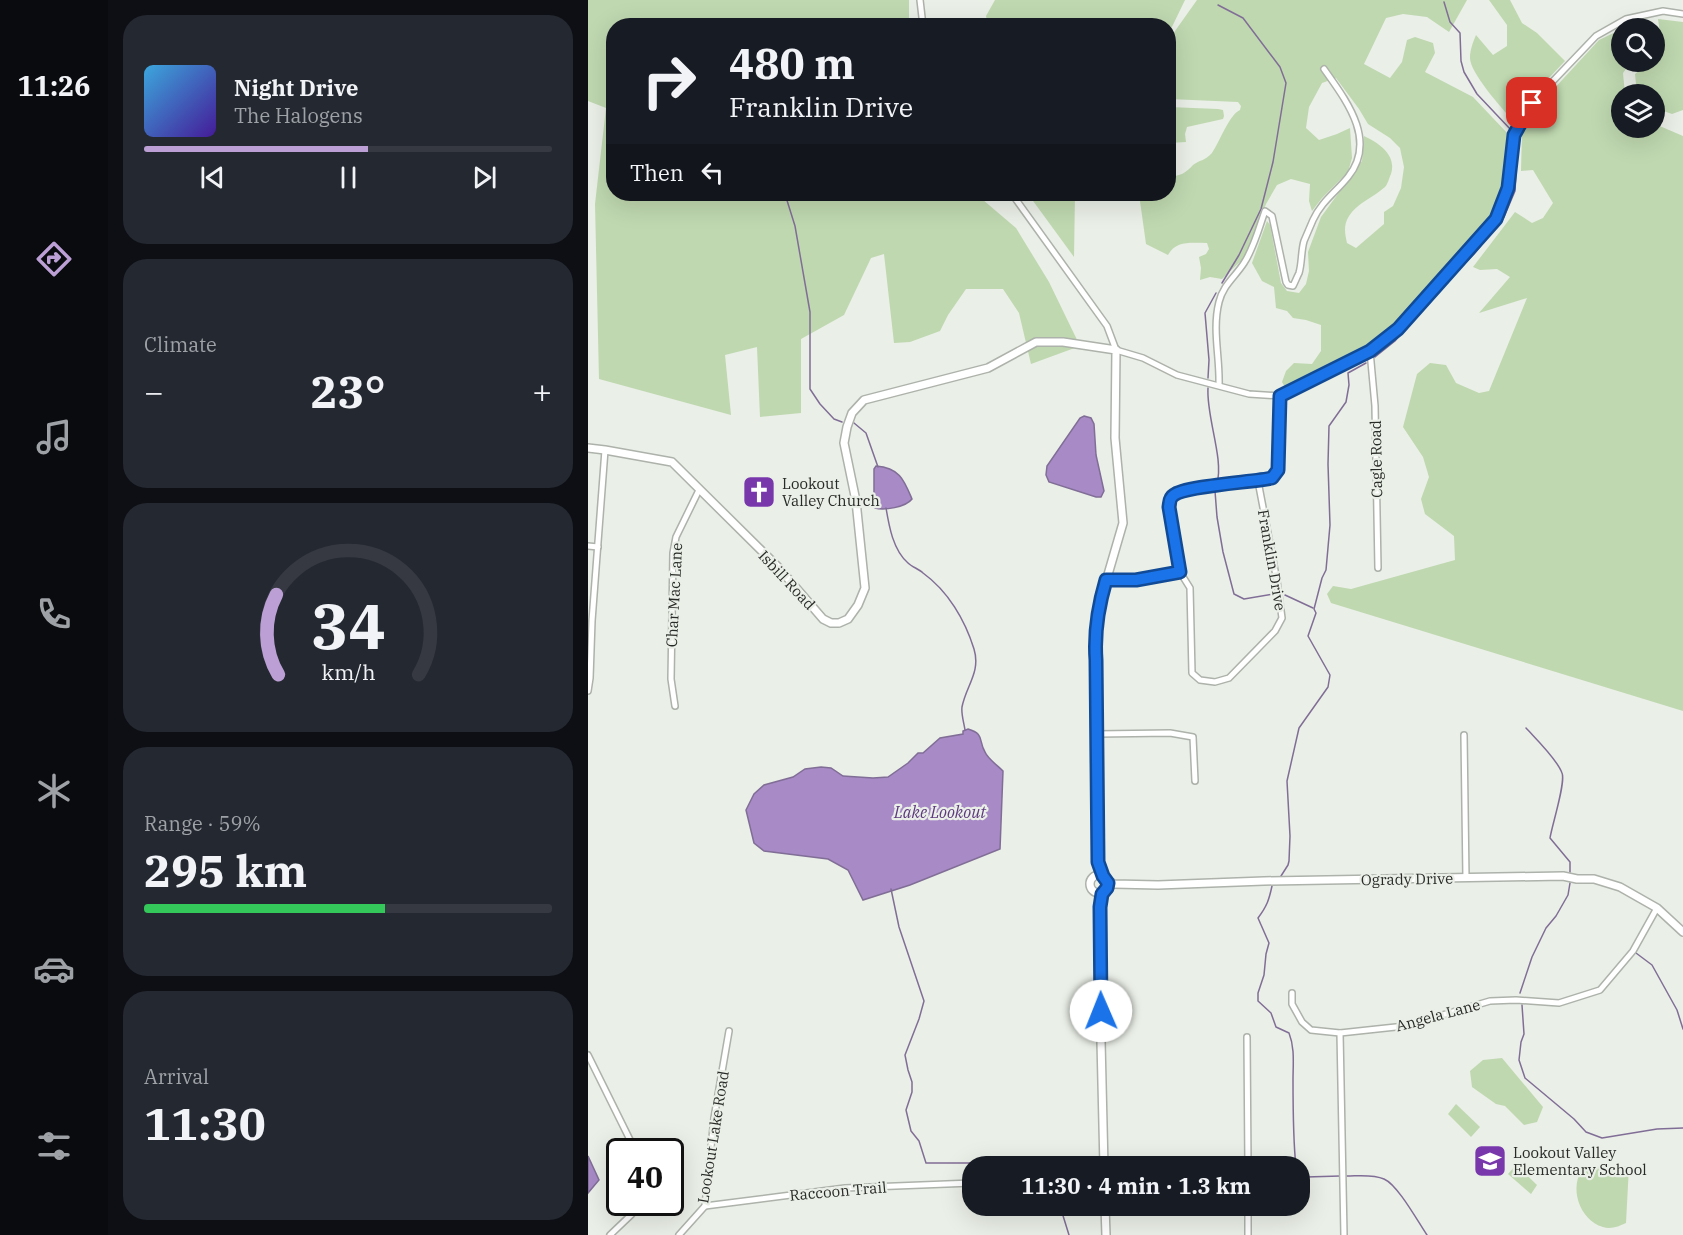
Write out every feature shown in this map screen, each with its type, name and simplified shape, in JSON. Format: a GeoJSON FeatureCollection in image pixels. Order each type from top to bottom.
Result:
{"type":"FeatureCollection","features":[{"type":"Feature","properties":{"kind":"street"},"geometry":{"type":"LineString","coordinates":[[920,0],[922,18]]}},
{"type":"Feature","properties":{"kind":"street"},"geometry":{"type":"LineString","coordinates":[[1116,350],[1143,358],[1177,375],[1249,394],[1280,396],[1370,351],[1398,329],[1496,219],[1508,188],[1514,135],[1532,103],[1596,36],[1626,20],[1663,11],[1683,14]]}},
{"type":"Feature","properties":{"kind":"street"},"geometry":{"type":"LineString","coordinates":[[1219,385],[1220,366],[1215,335],[1222,290],[1244,262],[1265,211],[1272,216],[1286,282],[1293,286],[1299,272],[1305,240],[1313,220],[1323,202],[1349,176],[1356,162],[1360,149],[1358,124],[1350,106],[1324,69]]}},
{"type":"Feature","properties":{"kind":"street"},"geometry":{"type":"LineString","coordinates":[[1017,201],[1107,326],[1116,350],[1115,438],[1123,523],[1100,602],[1095,641],[1098,862],[1090,884],[1100,907]]}},
{"type":"Feature","properties":{"kind":"street","name":"Isbill Road"},"geometry":{"type":"LineString","coordinates":[[588,448],[672,462],[778,567],[823,619],[831,623],[839,622],[848,619],[858,605],[865,588],[856,501],[844,443],[846,427],[852,413],[864,400],[988,368],[1036,342],[1063,342],[1116,350]]}},
{"type":"Feature","properties":{"kind":"street","name":"Cagle Road"},"geometry":{"type":"LineString","coordinates":[[1370,351],[1375,405],[1378,568]]}},
{"type":"Feature","properties":{"kind":"street"},"geometry":{"type":"LineString","coordinates":[[1106,580],[1136,580],[1180,572],[1169,507],[1172,496],[1188,490],[1272,478],[1278,470],[1280,396]]}},
{"type":"Feature","properties":{"kind":"street"},"geometry":{"type":"LineString","coordinates":[[588,691],[605,450]]}},
{"type":"Feature","properties":{"kind":"street","name":"Franklin Drive"},"geometry":{"type":"LineString","coordinates":[[1180,572],[1190,588],[1192,673],[1200,680],[1215,682],[1229,678],[1275,631],[1282,618],[1258,481]]}},
{"type":"Feature","properties":{"kind":"street","name":"Char Mac Lane"},"geometry":{"type":"LineString","coordinates":[[675,706],[671,679],[674,553],[676,537],[699,490]]}},
{"type":"Feature","properties":{"kind":"street"},"geometry":{"type":"LineString","coordinates":[[588,546],[598,547]]}},
{"type":"Feature","properties":{"kind":"street"},"geometry":{"type":"LineString","coordinates":[[1097,734],[1170,733],[1193,737],[1195,781]]}},
{"type":"Feature","properties":{"kind":"street"},"geometry":{"type":"LineString","coordinates":[[1464,735],[1466,878]]}},
{"type":"Feature","properties":{"kind":"street"},"geometry":{"type":"LineString","coordinates":[[1098,862],[1107,884],[1100,907],[1104,1156]]}},
{"type":"Feature","properties":{"kind":"street","name":"Ogrady Drive"},"geometry":{"type":"LineString","coordinates":[[1107,884],[1158,885],[1563,876],[1594,879],[1620,887],[1657,908],[1683,932]]}},
{"type":"Feature","properties":{"kind":"street"},"geometry":{"type":"LineString","coordinates":[[1094,877],[1107,884]]}},
{"type":"Feature","properties":{"kind":"street"},"geometry":{"type":"LineString","coordinates":[[1093,891],[1098,893],[1107,884]]}},
{"type":"Feature","properties":{"kind":"street","name":"Angela Lane"},"geometry":{"type":"LineString","coordinates":[[1292,993],[1292,1004],[1302,1022],[1311,1030],[1340,1033],[1405,1026],[1490,1001],[1557,1003],[1600,990],[1633,951],[1657,908]]}},
{"type":"Feature","properties":{"kind":"street","name":"Lookout Lake Road"},"geometry":{"type":"LineString","coordinates":[[679,1235],[705,1206],[714,1118],[729,1031]]}},
{"type":"Feature","properties":{"kind":"street"},"geometry":{"type":"LineString","coordinates":[[1340,1033],[1344,1235]]}},
{"type":"Feature","properties":{"kind":"street"},"geometry":{"type":"LineString","coordinates":[[1247,1037],[1248,1156]]}},
{"type":"Feature","properties":{"kind":"street"},"geometry":{"type":"LineString","coordinates":[[588,1055],[629,1138]]}},
{"type":"Feature","properties":{"kind":"street","name":"Raccoon Trail"},"geometry":{"type":"LineString","coordinates":[[705,1206],[845,1188],[962,1183]]}},
{"type":"Feature","properties":{"kind":"street"},"geometry":{"type":"LineString","coordinates":[[610,1235],[631,1216]]}},
{"type":"Feature","properties":{"kind":"street"},"geometry":{"type":"LineString","coordinates":[[1105,1216],[1106,1235]]}},
{"type":"Feature","properties":{"kind":"street"},"geometry":{"type":"LineString","coordinates":[[1248,1216],[1248,1235]]}},
{"type":"Feature","properties":{"kind":"green space"},"geometry":{"type":"Polygon","coordinates":[[[588,0],[909,0],[909,18],[606,18],[606,108],[588,101],[588,0]]]}},
{"type":"Feature","properties":{"kind":"green space"},"geometry":{"type":"Polygon","coordinates":[[[995,0],[1185,0],[1176,19],[986,18],[995,0]]]}},
{"type":"Feature","properties":{"kind":"green space"},"geometry":{"type":"Polygon","coordinates":[[[1197,0],[1467,0],[1449,32],[1427,17],[1403,14],[1386,18],[1364,64],[1390,78],[1402,62],[1407,40],[1415,37],[1433,43],[1435,53],[1425,72],[1473,97],[1509,135],[1503,185],[1491,217],[1397,321],[1368,346],[1286,389],[1282,382],[1286,371],[1294,363],[1312,364],[1321,351],[1321,325],[1293,318],[1287,311],[1276,308],[1274,287],[1262,281],[1252,263],[1267,221],[1270,225],[1281,283],[1287,291],[1299,293],[1306,284],[1309,271],[1308,252],[1321,217],[1362,161],[1364,136],[1385,150],[1392,167],[1385,187],[1356,207],[1347,219],[1345,230],[1347,243],[1356,248],[1384,224],[1384,212],[1393,206],[1401,188],[1404,167],[1400,148],[1390,138],[1368,124],[1336,78],[1322,83],[1309,107],[1306,128],[1319,140],[1350,128],[1352,158],[1348,172],[1312,211],[1309,201],[1310,184],[1291,179],[1277,185],[1266,204],[1245,257],[1222,279],[1210,277],[1200,280],[1199,257],[1206,254],[1209,249],[1207,243],[1180,245],[1171,250],[1168,255],[1146,244],[1140,201],[1176,201],[1176,176],[1212,153],[1228,123],[1241,106],[1238,102],[1176,99],[1176,30],[1197,0]]]}},
{"type":"Feature","properties":{"kind":"green space"},"geometry":{"type":"Polygon","coordinates":[[[1489,0],[1510,0],[1522,23],[1537,33],[1565,61],[1512,120],[1494,99],[1471,64],[1471,49],[1476,35],[1493,55],[1507,46],[1507,25],[1489,0]]]}},
{"type":"Feature","properties":{"kind":"green space"},"geometry":{"type":"Polygon","coordinates":[[[1665,20],[1683,22],[1683,110],[1672,114],[1665,112],[1665,84],[1636,84],[1635,74],[1638,72],[1665,72],[1665,20]]]}},
{"type":"Feature","properties":{"kind":"green space"},"geometry":{"type":"Polygon","coordinates":[[[1611,34],[1611,72],[1624,72],[1624,84],[1611,84],[1611,138],[1665,138],[1665,128],[1683,136],[1683,711],[1331,603],[1327,594],[1333,586],[1351,589],[1455,560],[1454,536],[1425,514],[1421,499],[1429,477],[1423,457],[1403,427],[1417,374],[1430,363],[1446,365],[1456,383],[1479,393],[1489,391],[1527,298],[1479,313],[1510,277],[1497,269],[1480,270],[1473,267],[1515,212],[1532,223],[1543,218],[1553,203],[1533,170],[1521,171],[1522,132],[1539,105],[1599,40],[1611,34]]]}},
{"type":"Feature","properties":{"kind":"green space"},"geometry":{"type":"Polygon","coordinates":[[[1176,107],[1223,110],[1223,119],[1187,127],[1186,142],[1176,143],[1176,107]]]}},
{"type":"Feature","properties":{"kind":"green space"},"geometry":{"type":"Polygon","coordinates":[[[606,108],[606,201],[984,201],[1016,228],[1049,282],[1080,346],[1031,364],[1019,313],[1003,289],[966,289],[940,331],[910,342],[894,343],[884,254],[871,258],[844,315],[801,339],[801,413],[760,417],[757,347],[725,355],[731,415],[599,379],[595,204],[606,108]]]}},
{"type":"Feature","properties":{"kind":"green space"},"geometry":{"type":"Polygon","coordinates":[[[1033,201],[1075,201],[1074,257],[1033,201]]]}},
{"type":"Feature","properties":{"kind":"green space"},"geometry":{"type":"Polygon","coordinates":[[[1502,1058],[1543,1107],[1537,1122],[1524,1125],[1505,1106],[1496,1104],[1472,1087],[1470,1071],[1483,1060],[1502,1058]]]}},
{"type":"Feature","properties":{"kind":"green space"},"geometry":{"type":"Polygon","coordinates":[[[1456,1104],[1480,1127],[1471,1137],[1448,1114],[1456,1104]]]}},
{"type":"Feature","properties":{"kind":"green space"},"geometry":{"type":"Polygon","coordinates":[[[1516,1165],[1537,1185],[1531,1194],[1508,1174],[1516,1165]]]}},
{"type":"Feature","properties":{"kind":"green space"},"geometry":{"type":"Polygon","coordinates":[[[1629,1166],[1626,1223],[1609,1228],[1595,1223],[1582,1210],[1578,1202],[1579,1175],[1584,1167],[1629,1166]]]}},
{"type":"Feature","properties":{"kind":"water"},"geometry":{"type":"Polygon","coordinates":[[[1084,416],[1091,418],[1094,424],[1096,455],[1104,491],[1101,497],[1049,482],[1046,475],[1047,466],[1080,418],[1084,416]]]}},
{"type":"Feature","properties":{"kind":"water"},"geometry":{"type":"Polygon","coordinates":[[[876,466],[891,469],[900,476],[912,499],[909,502],[895,508],[875,508],[874,469],[876,466]]]}},
{"type":"Feature","properties":{"kind":"water","name":"Lake Lookout"},"geometry":{"type":"Polygon","coordinates":[[[968,729],[979,735],[986,755],[1003,771],[1000,849],[910,885],[863,900],[848,870],[828,859],[764,851],[754,843],[746,810],[754,794],[764,785],[793,777],[805,769],[821,767],[831,768],[843,776],[888,777],[918,753],[923,753],[940,738],[963,734],[963,731],[968,729]]]}},
{"type":"Feature","properties":{"kind":"water"},"geometry":{"type":"Polygon","coordinates":[[[588,1156],[599,1180],[588,1193],[588,1156]]]}},
{"type":"Feature","properties":{"kind":"waterway"},"geometry":{"type":"LineString","coordinates":[[1444,2],[1450,22],[1460,33],[1461,61],[1464,72],[1477,94],[1511,130]]}},
{"type":"Feature","properties":{"kind":"waterway"},"geometry":{"type":"LineString","coordinates":[[1218,5],[1243,18],[1280,67],[1286,83],[1273,162],[1261,209],[1239,255],[1222,283]]}},
{"type":"Feature","properties":{"kind":"waterway"},"geometry":{"type":"LineString","coordinates":[[1375,357],[1395,341],[1425,303],[1474,254],[1504,217],[1515,191],[1518,137]]}},
{"type":"Feature","properties":{"kind":"waterway"},"geometry":{"type":"LineString","coordinates":[[787,201],[795,226],[810,312],[810,389],[834,419],[842,422]]}},
{"type":"Feature","properties":{"kind":"waterway"},"geometry":{"type":"LineString","coordinates":[[1208,378],[1209,360],[1205,313],[1216,293]]}},
{"type":"Feature","properties":{"kind":"waterway"},"geometry":{"type":"LineString","coordinates":[[1281,876],[1289,861],[1287,781],[1299,728],[1328,687],[1330,675],[1308,636],[1326,570],[1330,525],[1329,426],[1346,402],[1349,385],[1348,373],[1366,363]]}},
{"type":"Feature","properties":{"kind":"waterway"},"geometry":{"type":"LineString","coordinates":[[1208,388],[1217,450],[1219,473],[1217,483]]}},
{"type":"Feature","properties":{"kind":"waterway"},"geometry":{"type":"LineString","coordinates":[[854,423],[866,433],[878,467]]}},
{"type":"Feature","properties":{"kind":"waterway"},"geometry":{"type":"LineString","coordinates":[[1215,491],[1223,552],[1234,594],[1244,599],[1274,594]]}},
{"type":"Feature","properties":{"kind":"waterway"},"geometry":{"type":"LineString","coordinates":[[886,508],[892,537],[903,558],[932,580],[948,597],[974,649],[976,665],[962,707],[965,730]]}},
{"type":"Feature","properties":{"kind":"waterway"},"geometry":{"type":"LineString","coordinates":[[1285,595],[1313,608]]}},
{"type":"Feature","properties":{"kind":"waterway"},"geometry":{"type":"LineString","coordinates":[[1526,728],[1551,756],[1562,773],[1563,778],[1550,838],[1570,862],[1570,872]]}},
{"type":"Feature","properties":{"kind":"waterway"},"geometry":{"type":"LineString","coordinates":[[1520,993],[1532,957],[1546,928],[1568,895],[1570,883]]}},
{"type":"Feature","properties":{"kind":"waterway"},"geometry":{"type":"LineString","coordinates":[[1272,886],[1264,910],[1258,918],[1269,943],[1258,1001],[1271,1013],[1276,1027],[1289,1033],[1291,1039],[1295,1156]]}},
{"type":"Feature","properties":{"kind":"waterway"},"geometry":{"type":"LineString","coordinates":[[891,889],[899,927],[924,1001],[905,1055],[912,1082],[912,1092],[906,1110],[911,1131],[919,1141],[926,1163],[962,1163]]}},
{"type":"Feature","properties":{"kind":"waterway"},"geometry":{"type":"LineString","coordinates":[[1636,953],[1652,965],[1677,1010],[1683,1029]]}},
{"type":"Feature","properties":{"kind":"waterway"},"geometry":{"type":"LineString","coordinates":[[1522,1005],[1524,1034],[1519,1060],[1525,1078],[1586,1132],[1602,1138],[1657,1129],[1683,1128]]}},
{"type":"Feature","properties":{"kind":"waterway"},"geometry":{"type":"LineString","coordinates":[[1310,1177],[1340,1176]]}},
{"type":"Feature","properties":{"kind":"waterway"},"geometry":{"type":"LineString","coordinates":[[1347,1176],[1375,1176],[1384,1179],[1395,1188],[1427,1235]]}},
{"type":"Feature","properties":{"kind":"waterway"},"geometry":{"type":"LineString","coordinates":[[1063,1216],[1069,1235]]}},
{"type":"Feature","properties":{"kind":"place","name":"Lookout Valley Church"},"geometry":{"type":"Point","coordinates":[759,492]}},
{"type":"Feature","properties":{"kind":"place","name":"Lookout Valley Elementary School"},"geometry":{"type":"Point","coordinates":[1490,1161]}},
{"type":"Feature","properties":{"kind":"route"},"geometry":{"type":"LineString","coordinates":[[1101,1011],[1100,907],[1102,894],[1108,883],[1098,862],[1095,641],[1100,602],[1106,580],[1136,580],[1180,572],[1169,507],[1170,499],[1178,492],[1272,478],[1278,470],[1280,396],[1370,351],[1398,329],[1496,219],[1508,188],[1514,135],[1532,103]]}}]}
